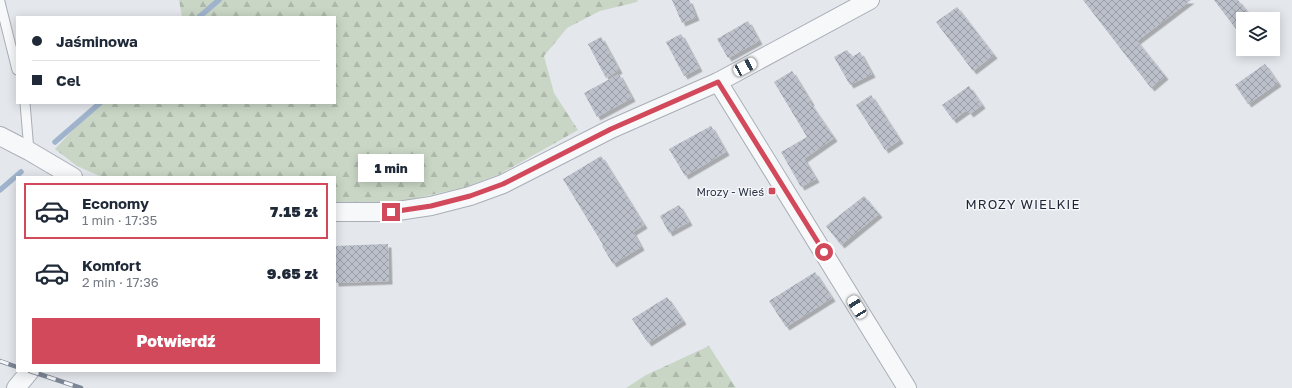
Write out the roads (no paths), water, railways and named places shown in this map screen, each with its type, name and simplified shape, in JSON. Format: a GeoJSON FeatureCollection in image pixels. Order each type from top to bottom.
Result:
{"type":"FeatureCollection","features":[{"type":"Feature","properties":{"kind":"street"},"geometry":{"type":"LineString","coordinates":[[336,212],[391,212],[431,206],[470,196],[503,184],[611,129],[718,82],[870,0]]}},
{"type":"Feature","properties":{"kind":"street"},"geometry":{"type":"LineString","coordinates":[[718,82],[907,388]]}},
{"type":"Feature","properties":{"kind":"street"},"geometry":{"type":"LineString","coordinates":[[0,136],[71,176]]}},
{"type":"Feature","properties":{"kind":"street"},"geometry":{"type":"LineString","coordinates":[[16,388],[29,372]]}},
{"type":"Feature","properties":{"kind":"lane"},"geometry":{"type":"LineString","coordinates":[[0,2],[16,66]]}},
{"type":"Feature","properties":{"kind":"lane"},"geometry":{"type":"LineString","coordinates":[[25,104],[29,151]]}},
{"type":"Feature","properties":{"kind":"waterway"},"geometry":{"type":"LineString","coordinates":[[200,16],[219,0]]}},
{"type":"Feature","properties":{"kind":"waterway"},"geometry":{"type":"LineString","coordinates":[[55,142],[99,104]]}},
{"type":"Feature","properties":{"kind":"waterway"},"geometry":{"type":"LineString","coordinates":[[16,176],[21,172]]}},
{"type":"Feature","properties":{"kind":"waterway"},"geometry":{"type":"LineString","coordinates":[[0,190],[16,176]]}},
{"type":"Feature","properties":{"kind":"railway"},"geometry":{"type":"LineString","coordinates":[[0,361],[16,367]]}},
{"type":"Feature","properties":{"kind":"railway"},"geometry":{"type":"LineString","coordinates":[[33,372],[81,388]]}},
{"type":"Feature","properties":{"kind":"place","name":"Mrozy - Wieś"},"geometry":{"type":"Point","coordinates":[772,191]}},
{"type":"Feature","properties":{"kind":"district","name":"MROZY WIELKIE"},"geometry":{"type":"Point","coordinates":[1023,204]}}]}
